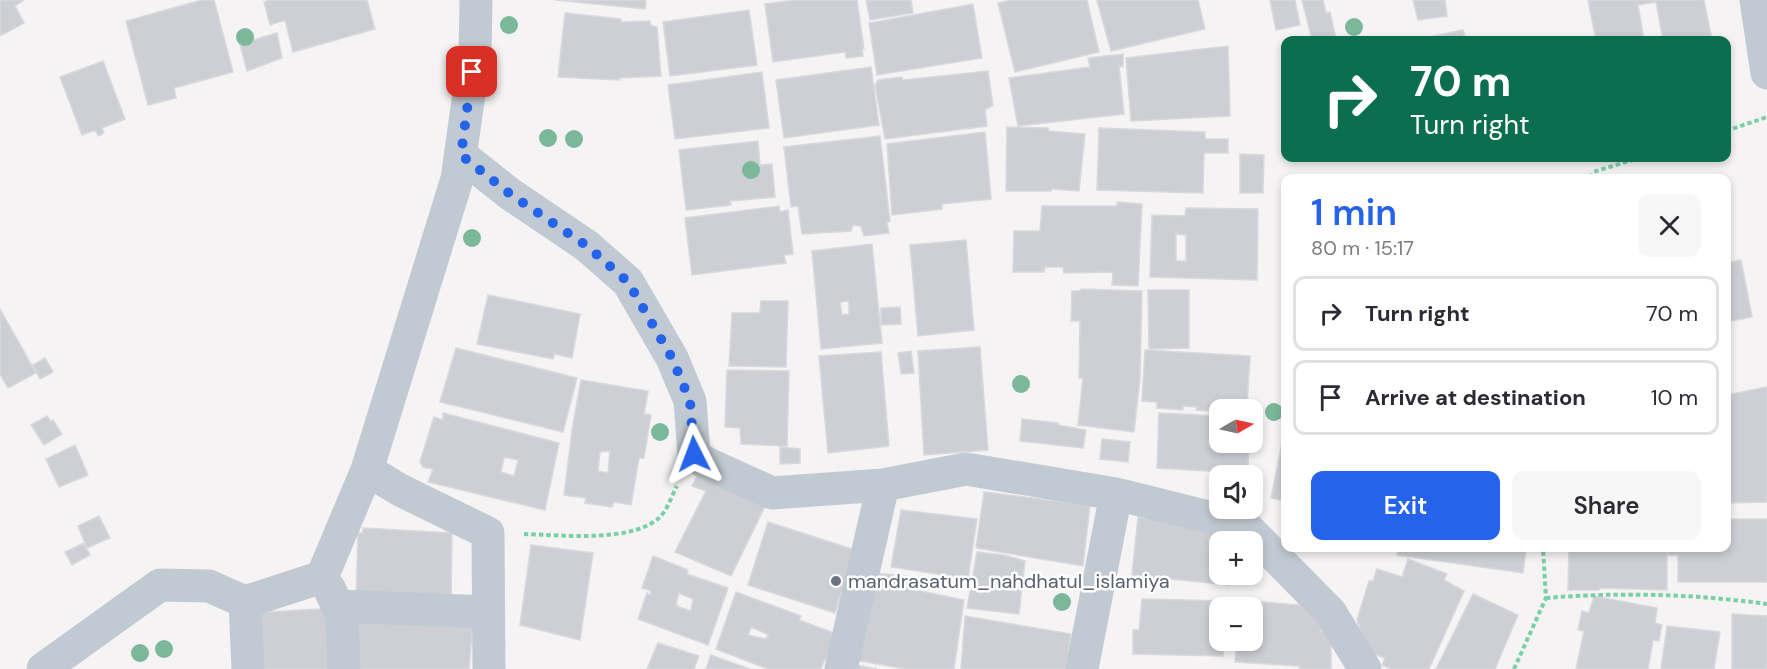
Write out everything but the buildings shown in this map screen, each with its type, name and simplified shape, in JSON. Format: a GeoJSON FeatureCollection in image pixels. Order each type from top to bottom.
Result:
{"type":"FeatureCollection","features":[{"type":"Feature","properties":{"kind":"street"},"geometry":{"type":"LineString","coordinates":[[43,669],[160,585],[209,586],[245,602],[322,577],[367,470],[457,179],[475,51],[476,0]]}},
{"type":"Feature","properties":{"kind":"street"},"geometry":{"type":"LineString","coordinates":[[1756,0],[1767,74]]}},
{"type":"Feature","properties":{"kind":"street"},"geometry":{"type":"LineString","coordinates":[[461,155],[510,194],[587,246],[628,282],[672,358],[690,401],[694,454],[706,463],[772,493],[883,485],[966,469],[1116,494],[1245,526],[1330,612],[1365,669]]}},
{"type":"Feature","properties":{"kind":"street"},"geometry":{"type":"LineString","coordinates":[[367,470],[399,490],[488,533],[489,669]]}},
{"type":"Feature","properties":{"kind":"street"},"geometry":{"type":"LineString","coordinates":[[841,669],[883,485]]}},
{"type":"Feature","properties":{"kind":"street"},"geometry":{"type":"LineString","coordinates":[[1082,669],[1116,494]]}},
{"type":"Feature","properties":{"kind":"street"},"geometry":{"type":"LineString","coordinates":[[322,577],[342,616],[344,669]]}},
{"type":"Feature","properties":{"kind":"street"},"geometry":{"type":"LineString","coordinates":[[245,602],[248,669]]}},
{"type":"Feature","properties":{"kind":"street"},"geometry":{"type":"LineString","coordinates":[[338,606],[488,612]]}},
{"type":"Feature","properties":{"kind":"path"},"geometry":{"type":"LineString","coordinates":[[1731,129],[1767,117]]}},
{"type":"Feature","properties":{"kind":"path"},"geometry":{"type":"LineString","coordinates":[[1592,174],[1626,162]]}},
{"type":"Feature","properties":{"kind":"path"},"geometry":{"type":"LineString","coordinates":[[488,533],[610,536],[646,527],[661,517],[694,454]]}},
{"type":"Feature","properties":{"kind":"path"},"geometry":{"type":"LineString","coordinates":[[1514,669],[1546,598],[1543,552]]}},
{"type":"Feature","properties":{"kind":"path"},"geometry":{"type":"LineString","coordinates":[[1546,598],[1599,594],[1738,600],[1767,604]]}},
{"type":"Feature","properties":{"kind":"place","name":"mandrasatum_nahdhatul_islamiya"},"geometry":{"type":"Point","coordinates":[836,581]}},
{"type":"Feature","properties":{"kind":"route"},"geometry":{"type":"LineString","coordinates":[[472,72],[461,155],[510,194],[552,220],[587,246],[628,282],[672,358],[690,401],[694,454]]}}]}
